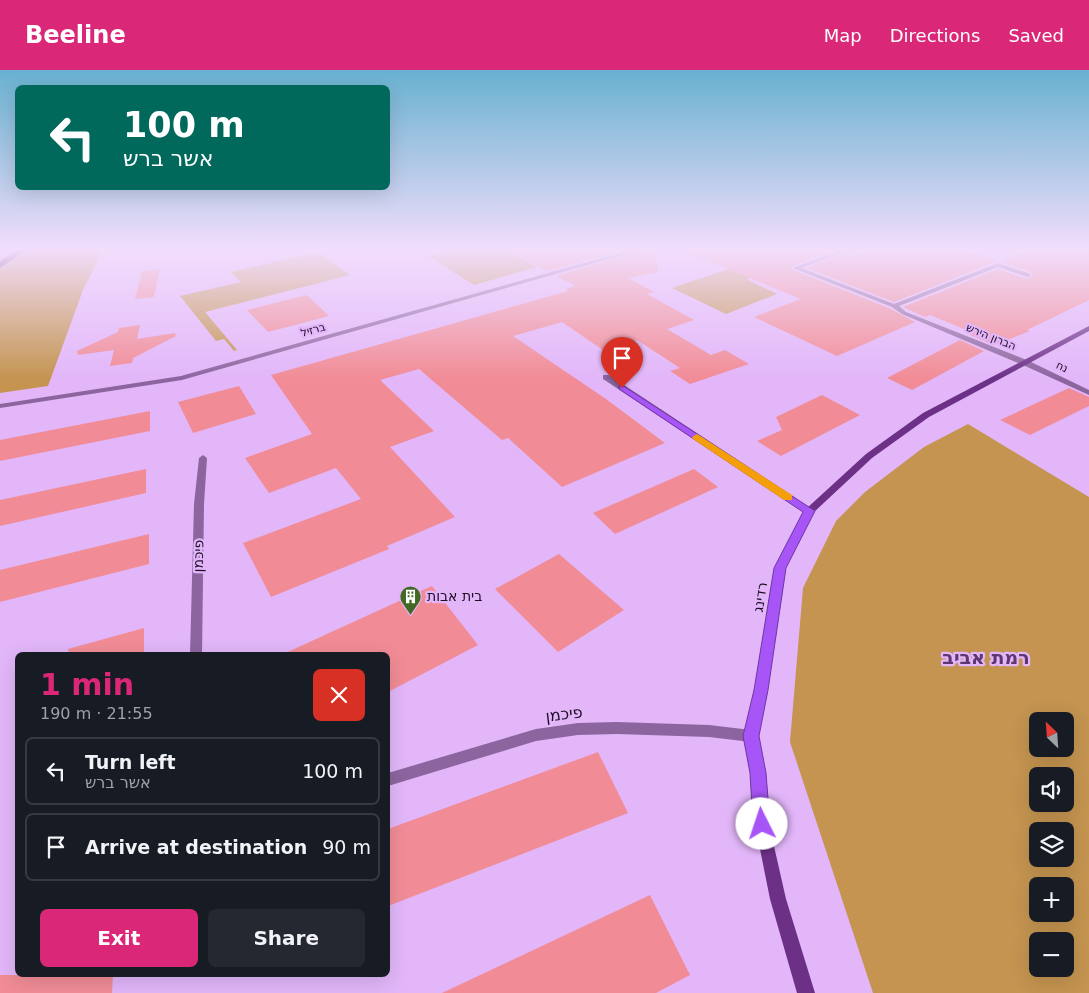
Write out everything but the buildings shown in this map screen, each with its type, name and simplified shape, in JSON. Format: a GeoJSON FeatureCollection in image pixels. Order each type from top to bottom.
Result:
{"type":"FeatureCollection","features":[{"type":"Feature","properties":{"kind":"street","name":"ברזיל"},"geometry":{"type":"LineString","coordinates":[[0,406],[182,378],[480,293]]}},
{"type":"Feature","properties":{"kind":"street","name":"הברון הירש"},"geometry":{"type":"LineString","coordinates":[[861,293],[1026,363]]}},
{"type":"Feature","properties":{"kind":"street"},"geometry":{"type":"LineString","coordinates":[[894,306],[927,293]]}},
{"type":"Feature","properties":{"kind":"street","name":"רדינג"},"geometry":{"type":"LineString","coordinates":[[806,993],[778,899],[762,824],[758,773],[751,736],[761,690],[780,568],[809,511],[870,456],[926,416],[1089,328]]}},
{"type":"Feature","properties":{"kind":"street","name":"נח"},"geometry":{"type":"LineString","coordinates":[[1026,363],[1089,392]]}},
{"type":"Feature","properties":{"kind":"street"},"geometry":{"type":"LineString","coordinates":[[606,377],[809,511]]}},
{"type":"Feature","properties":{"kind":"street","name":"פיכמן"},"geometry":{"type":"LineString","coordinates":[[196,652],[199,504],[203,458]]}},
{"type":"Feature","properties":{"kind":"street","name":"פיכמן"},"geometry":{"type":"LineString","coordinates":[[390,779],[536,735],[578,729],[617,728],[709,731],[751,736]]}},
{"type":"Feature","properties":{"kind":"shaded area"},"geometry":{"type":"Polygon","coordinates":[[[0,293],[82,293],[48,386],[0,393],[0,293]]]}},
{"type":"Feature","properties":{"kind":"shaded area"},"geometry":{"type":"Polygon","coordinates":[[[193,293],[279,293],[205,312],[237,350],[234,351],[224,339],[216,341],[180,296],[193,293]]]}},
{"type":"Feature","properties":{"kind":"shaded area"},"geometry":{"type":"Polygon","coordinates":[[[683,293],[777,294],[726,314],[683,293]]]}},
{"type":"Feature","properties":{"kind":"shaded area"},"geometry":{"type":"Polygon","coordinates":[[[968,424],[1089,497],[1089,993],[873,993],[790,742],[803,588],[836,521],[865,492],[924,447],[968,424]]]}},
{"type":"Feature","properties":{"kind":"slow traffic"},"geometry":{"type":"LineString","coordinates":[[697,437],[788,497]]}},
{"type":"Feature","properties":{"kind":"place","name":"בית אבות"},"geometry":{"type":"Point","coordinates":[411,615]}},
{"type":"Feature","properties":{"kind":"district","name":"רמת אביב"},"geometry":{"type":"Point","coordinates":[986,657]}},
{"type":"Feature","properties":{"kind":"route"},"geometry":{"type":"LineString","coordinates":[[622,388],[809,511],[780,568],[761,690],[751,736],[758,773],[762,824]]}}]}
